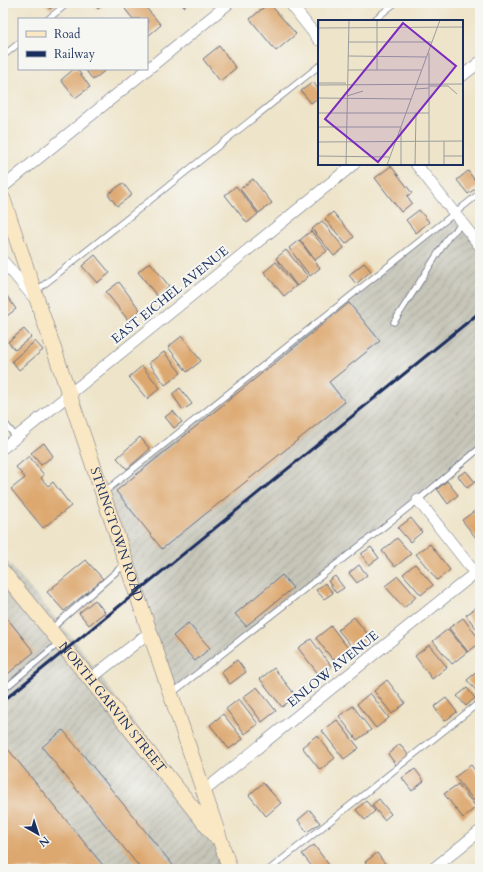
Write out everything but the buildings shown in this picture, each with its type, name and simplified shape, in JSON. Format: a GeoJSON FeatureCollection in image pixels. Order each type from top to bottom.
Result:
{"type":"FeatureCollection","features":[{"type":"Feature","properties":{"kind":"main road","name":"STRINGTOWN ROAD"},"geometry":{"type":"LineString","coordinates":[[3,199],[230,869]]}},
{"type":"Feature","properties":{"kind":"main road","name":"NORTH GARVIN STREET"},"geometry":{"type":"LineString","coordinates":[[3,572],[90,678],[222,845]]}},
{"type":"Feature","properties":{"kind":"street"},"geometry":{"type":"LineString","coordinates":[[148,69],[229,3]]}},
{"type":"Feature","properties":{"kind":"street"},"geometry":{"type":"LineString","coordinates":[[290,3],[318,39]]}},
{"type":"Feature","properties":{"kind":"street"},"geometry":{"type":"LineString","coordinates":[[463,75],[480,62]]}},
{"type":"Feature","properties":{"kind":"street"},"geometry":{"type":"LineString","coordinates":[[3,187],[147,70]]}},
{"type":"Feature","properties":{"kind":"street","name":"EAST EICHEL AVENUE"},"geometry":{"type":"LineString","coordinates":[[3,448],[353,165]]}},
{"type":"Feature","properties":{"kind":"street"},"geometry":{"type":"LineString","coordinates":[[417,165],[480,246]]}},
{"type":"Feature","properties":{"kind":"street"},"geometry":{"type":"LineString","coordinates":[[3,261],[36,297]]}},
{"type":"Feature","properties":{"kind":"street"},"geometry":{"type":"LineString","coordinates":[[418,500],[478,574]]}},
{"type":"Feature","properties":{"kind":"street","name":"ENLOW AVENUE"},"geometry":{"type":"LineString","coordinates":[[204,791],[478,574]]}},
{"type":"Feature","properties":{"kind":"street"},"geometry":{"type":"LineString","coordinates":[[90,678],[150,632]]}},
{"type":"Feature","properties":{"kind":"street"},"geometry":{"type":"LineString","coordinates":[[440,867],[480,831]]}},
{"type":"Feature","properties":{"kind":"lane"},"geometry":{"type":"LineString","coordinates":[[49,18],[68,3]]}},
{"type":"Feature","properties":{"kind":"lane"},"geometry":{"type":"LineString","coordinates":[[375,20],[395,3]]}},
{"type":"Feature","properties":{"kind":"lane"},"geometry":{"type":"LineString","coordinates":[[3,56],[18,44]]}},
{"type":"Feature","properties":{"kind":"lane"},"geometry":{"type":"LineString","coordinates":[[36,297],[318,67]]}},
{"type":"Feature","properties":{"kind":"lane"},"geometry":{"type":"LineString","coordinates":[[103,494],[480,193]]}},
{"type":"Feature","properties":{"kind":"lane"},"geometry":{"type":"LineString","coordinates":[[394,322],[450,236],[462,224]]}},
{"type":"Feature","properties":{"kind":"lane"},"geometry":{"type":"LineString","coordinates":[[3,421],[16,438]]}},
{"type":"Feature","properties":{"kind":"lane"},"geometry":{"type":"LineString","coordinates":[[171,694],[418,500],[480,448]]}},
{"type":"Feature","properties":{"kind":"lane"},"geometry":{"type":"LineString","coordinates":[[50,630],[126,563]]}},
{"type":"Feature","properties":{"kind":"lane"},"geometry":{"type":"LineString","coordinates":[[3,690],[60,642]]}},
{"type":"Feature","properties":{"kind":"lane"},"geometry":{"type":"LineString","coordinates":[[270,869],[480,702]]}},
{"type":"Feature","properties":{"kind":"shaded area"},"geometry":{"type":"Polygon","coordinates":[[[454,213],[480,245],[480,445],[171,694],[103,494],[454,213]]]}},
{"type":"Feature","properties":{"kind":"shaded area"},"geometry":{"type":"Polygon","coordinates":[[[3,557],[76,642],[222,845],[230,869],[3,869],[3,557]]]}},
{"type":"Feature","properties":{"kind":"railway"},"geometry":{"type":"LineString","coordinates":[[3,701],[480,312]]}}]}
